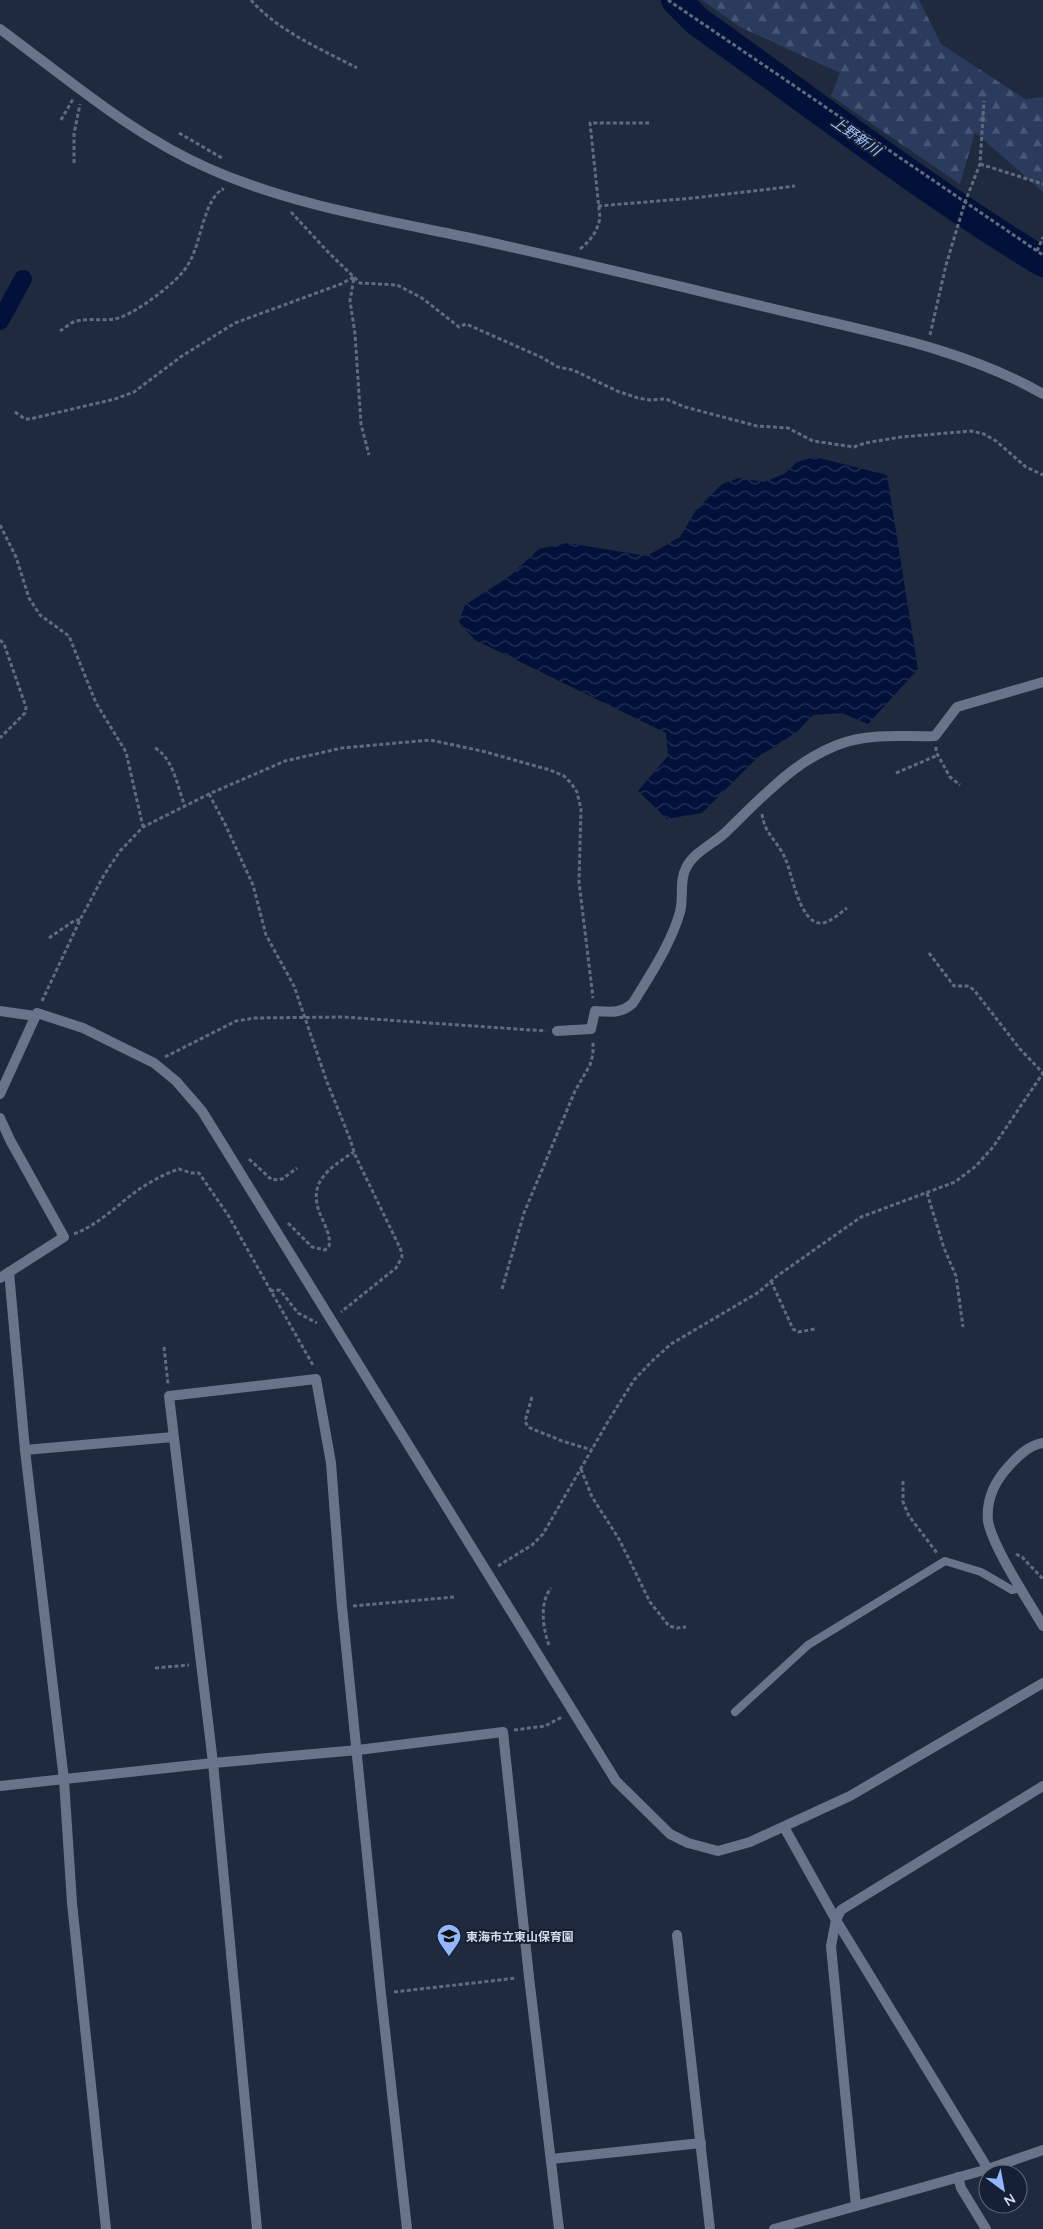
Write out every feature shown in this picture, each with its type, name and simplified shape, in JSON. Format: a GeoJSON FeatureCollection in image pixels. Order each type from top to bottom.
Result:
{"type":"FeatureCollection","features":[{"type":"Feature","properties":{"kind":"street"},"geometry":{"type":"LineString","coordinates":[[0,29],[133,128],[164,147],[211,170],[284,196],[575,261],[928,347],[1011,376],[1043,394]]}},
{"type":"Feature","properties":{"kind":"street"},"geometry":{"type":"LineString","coordinates":[[557,1031],[591,1029],[595,1011],[618,1012],[627,1009],[633,1003],[670,939],[680,912],[683,876],[686,867],[694,857],[723,836],[789,773],[832,747],[862,738],[935,736],[957,708],[1043,682]]}},
{"type":"Feature","properties":{"kind":"street"},"geometry":{"type":"LineString","coordinates":[[0,1011],[36,1015],[83,1028],[154,1063],[190,1096],[225,1149],[616,1781],[670,1834],[688,1843],[718,1851],[750,1842],[850,1796],[1043,1683]]}},
{"type":"Feature","properties":{"kind":"street"},"geometry":{"type":"LineString","coordinates":[[0,1094],[36,1015]]}},
{"type":"Feature","properties":{"kind":"street"},"geometry":{"type":"LineString","coordinates":[[0,1118],[10,1140],[64,1237],[4,1275],[64,1780],[72,1903],[106,2229]]}},
{"type":"Feature","properties":{"kind":"street"},"geometry":{"type":"LineString","coordinates":[[257,2229],[213,1763],[169,1396],[316,1379],[331,1463],[342,1607],[407,2229]]}},
{"type":"Feature","properties":{"kind":"street"},"geometry":{"type":"LineString","coordinates":[[25,1450],[173,1437]]}},
{"type":"Feature","properties":{"kind":"street"},"geometry":{"type":"LineString","coordinates":[[1043,1442],[1036,1444],[1018,1456],[1004,1472],[992,1491],[988,1521],[994,1540],[1043,1626]]}},
{"type":"Feature","properties":{"kind":"street"},"geometry":{"type":"LineString","coordinates":[[0,1786],[213,1763],[358,1750],[503,1732],[528,1977],[559,2229]]}},
{"type":"Feature","properties":{"kind":"street"},"geometry":{"type":"LineString","coordinates":[[856,2206],[831,1946],[836,1920],[841,1910],[1043,1786]]}},
{"type":"Feature","properties":{"kind":"street"},"geometry":{"type":"LineString","coordinates":[[784,1827],[836,1920],[985,2164]]}},
{"type":"Feature","properties":{"kind":"street"},"geometry":{"type":"LineString","coordinates":[[677,1935],[710,2229]]}},
{"type":"Feature","properties":{"kind":"street"},"geometry":{"type":"LineString","coordinates":[[551,2159],[700,2143]]}},
{"type":"Feature","properties":{"kind":"street"},"geometry":{"type":"LineString","coordinates":[[1002,2164],[1043,2150]]}},
{"type":"Feature","properties":{"kind":"street"},"geometry":{"type":"LineString","coordinates":[[774,2229],[978,2172]]}},
{"type":"Feature","properties":{"kind":"street"},"geometry":{"type":"LineString","coordinates":[[958,2177],[961,2188],[986,2229]]}},
{"type":"Feature","properties":{"kind":"lane"},"geometry":{"type":"LineString","coordinates":[[735,1712],[808,1645],[945,1561],[981,1572],[1012,1590],[1021,1588]]}},
{"type":"Feature","properties":{"kind":"path"},"geometry":{"type":"LineString","coordinates":[[250,0],[268,17],[317,48],[357,68]]}},
{"type":"Feature","properties":{"kind":"path"},"geometry":{"type":"LineString","coordinates":[[668,0],[1043,255]]}},
{"type":"Feature","properties":{"kind":"path"},"geometry":{"type":"LineString","coordinates":[[61,120],[82,90]]}},
{"type":"Feature","properties":{"kind":"path"},"geometry":{"type":"LineString","coordinates":[[74,163],[76,121],[82,90]]}},
{"type":"Feature","properties":{"kind":"path"},"geometry":{"type":"LineString","coordinates":[[928,347],[946,264],[965,202],[980,164],[984,101]]}},
{"type":"Feature","properties":{"kind":"path"},"geometry":{"type":"LineString","coordinates":[[575,261],[578,251],[594,236],[600,218],[590,123],[649,123]]}},
{"type":"Feature","properties":{"kind":"path"},"geometry":{"type":"LineString","coordinates":[[179,133],[227,160]]}},
{"type":"Feature","properties":{"kind":"path"},"geometry":{"type":"LineString","coordinates":[[980,164],[1043,184]]}},
{"type":"Feature","properties":{"kind":"path"},"geometry":{"type":"LineString","coordinates":[[598,206],[694,198],[795,186]]}},
{"type":"Feature","properties":{"kind":"path"},"geometry":{"type":"LineString","coordinates":[[60,330],[76,321],[116,319],[127,315],[180,276],[198,246],[201,231],[216,194],[222,189],[230,191]]}},
{"type":"Feature","properties":{"kind":"path"},"geometry":{"type":"LineString","coordinates":[[284,196],[287,208],[360,283],[397,285],[422,298],[460,327],[466,324],[541,357],[558,367],[573,370],[618,391],[638,398],[650,400],[666,399],[685,407],[757,426],[788,428],[813,442],[854,447],[865,443],[901,437],[971,431],[996,441],[1026,467],[1043,475]]}},
{"type":"Feature","properties":{"kind":"path"},"geometry":{"type":"LineString","coordinates":[[1037,251],[1043,236]]}},
{"type":"Feature","properties":{"kind":"path"},"geometry":{"type":"LineString","coordinates":[[15,412],[25,419],[30,419],[115,399],[134,392],[182,356],[235,323],[341,284],[354,277]]}},
{"type":"Feature","properties":{"kind":"path"},"geometry":{"type":"LineString","coordinates":[[354,277],[350,301],[355,334],[360,424],[369,455]]}},
{"type":"Feature","properties":{"kind":"path"},"geometry":{"type":"LineString","coordinates":[[0,525],[16,557],[29,598],[40,614],[69,636],[96,703],[126,752],[143,827]]}},
{"type":"Feature","properties":{"kind":"path"},"geometry":{"type":"LineString","coordinates":[[0,640],[4,644],[26,707],[25,713],[0,738]]}},
{"type":"Feature","properties":{"kind":"path"},"geometry":{"type":"LineString","coordinates":[[935,736],[938,755],[950,777],[960,786]]}},
{"type":"Feature","properties":{"kind":"path"},"geometry":{"type":"LineString","coordinates":[[36,1015],[80,920],[104,876],[120,851],[143,827],[209,794],[285,761],[320,752],[386,742],[430,740],[482,751],[550,770],[564,776],[577,792],[581,809],[579,882],[595,1011]]}},
{"type":"Feature","properties":{"kind":"path"},"geometry":{"type":"LineString","coordinates":[[155,748],[160,751],[170,765],[185,806]]}},
{"type":"Feature","properties":{"kind":"path"},"geometry":{"type":"LineString","coordinates":[[896,773],[938,755]]}},
{"type":"Feature","properties":{"kind":"path"},"geometry":{"type":"LineString","coordinates":[[209,794],[253,885],[266,935],[294,986],[327,1082],[354,1152],[401,1250],[402,1257],[396,1268],[326,1328],[298,1313],[280,1290],[270,1291]]}},
{"type":"Feature","properties":{"kind":"path"},"geometry":{"type":"LineString","coordinates":[[760,799],[763,802],[765,827],[782,851],[798,898],[806,911],[814,921],[819,923],[826,922],[847,908]]}},
{"type":"Feature","properties":{"kind":"path"},"geometry":{"type":"LineString","coordinates":[[49,938],[75,920],[80,920]]}},
{"type":"Feature","properties":{"kind":"path"},"geometry":{"type":"LineString","coordinates":[[487,1572],[532,1545],[543,1534],[634,1380],[650,1362],[671,1344],[759,1292],[771,1281],[861,1216],[955,1182],[976,1166],[1005,1132],[1043,1073],[1020,1049],[974,990],[969,986],[954,986],[930,953]]}},
{"type":"Feature","properties":{"kind":"path"},"geometry":{"type":"LineString","coordinates":[[154,1063],[236,1021],[255,1018],[343,1017],[557,1031]]}},
{"type":"Feature","properties":{"kind":"path"},"geometry":{"type":"LineString","coordinates":[[502,1289],[524,1213],[575,1091],[590,1066],[594,1038],[591,1029]]}},
{"type":"Feature","properties":{"kind":"path"},"geometry":{"type":"LineString","coordinates":[[225,1149],[228,1148],[245,1156],[272,1180],[282,1179],[297,1168]]}},
{"type":"Feature","properties":{"kind":"path"},"geometry":{"type":"LineString","coordinates":[[282,1218],[312,1247],[325,1250],[330,1246],[330,1240],[318,1210],[316,1189],[324,1174],[354,1152]]}},
{"type":"Feature","properties":{"kind":"path"},"geometry":{"type":"LineString","coordinates":[[64,1237],[104,1219],[118,1205],[168,1172],[179,1169],[191,1173],[199,1173],[228,1215],[317,1374],[316,1379]]}},
{"type":"Feature","properties":{"kind":"path"},"geometry":{"type":"LineString","coordinates":[[927,1193],[944,1248],[956,1276],[963,1327]]}},
{"type":"Feature","properties":{"kind":"path"},"geometry":{"type":"LineString","coordinates":[[771,1281],[793,1329],[798,1332],[815,1328]]}},
{"type":"Feature","properties":{"kind":"path"},"geometry":{"type":"LineString","coordinates":[[164,1347],[169,1396]]}},
{"type":"Feature","properties":{"kind":"path"},"geometry":{"type":"LineString","coordinates":[[532,1396],[525,1421],[528,1427],[562,1441],[592,1450]]}},
{"type":"Feature","properties":{"kind":"path"},"geometry":{"type":"LineString","coordinates":[[581,1469],[592,1497],[619,1539],[650,1602],[669,1626],[677,1628],[686,1627]]}},
{"type":"Feature","properties":{"kind":"path"},"geometry":{"type":"LineString","coordinates":[[903,1481],[903,1502],[910,1516],[933,1549],[945,1561]]}},
{"type":"Feature","properties":{"kind":"path"},"geometry":{"type":"LineString","coordinates":[[1001,1551],[1006,1550],[1022,1557],[1043,1578]]}},
{"type":"Feature","properties":{"kind":"path"},"geometry":{"type":"LineString","coordinates":[[550,1648],[544,1629],[544,1615],[546,1595],[551,1588]]}},
{"type":"Feature","properties":{"kind":"path"},"geometry":{"type":"LineString","coordinates":[[342,1607],[454,1597]]}},
{"type":"Feature","properties":{"kind":"path"},"geometry":{"type":"LineString","coordinates":[[155,1668],[201,1663]]}},
{"type":"Feature","properties":{"kind":"path"},"geometry":{"type":"LineString","coordinates":[[503,1732],[545,1726],[573,1711]]}},
{"type":"Feature","properties":{"kind":"path"},"geometry":{"type":"LineString","coordinates":[[381,1994],[528,1977]]}},
{"type":"Feature","properties":{"kind":"green space"},"geometry":{"type":"Polygon","coordinates":[[[702,0],[919,0],[941,44],[1025,99],[1043,97],[1043,192],[975,132],[960,184],[831,96],[840,73],[740,27],[702,0]]]}},
{"type":"Feature","properties":{"kind":"water"},"geometry":{"type":"Polygon","coordinates":[[[815,457],[887,475],[918,669],[868,724],[842,713],[813,715],[797,732],[758,757],[702,813],[667,819],[638,791],[668,756],[666,733],[475,640],[459,622],[465,605],[511,575],[539,549],[568,543],[647,556],[680,537],[696,510],[722,484],[739,478],[764,482],[784,474],[797,462],[815,457]]]}},
{"type":"Feature","properties":{"kind":"waterway","name":"上野新川"},"geometry":{"type":"LineString","coordinates":[[676,0],[697,21],[868,144],[954,205],[1043,262]]}},
{"type":"Feature","properties":{"kind":"waterway"},"geometry":{"type":"LineString","coordinates":[[0,321],[23,279]]}},
{"type":"Feature","properties":{"kind":"place","name":"東海市立東山保育園"},"geometry":{"type":"Point","coordinates":[449,1957]}}]}
